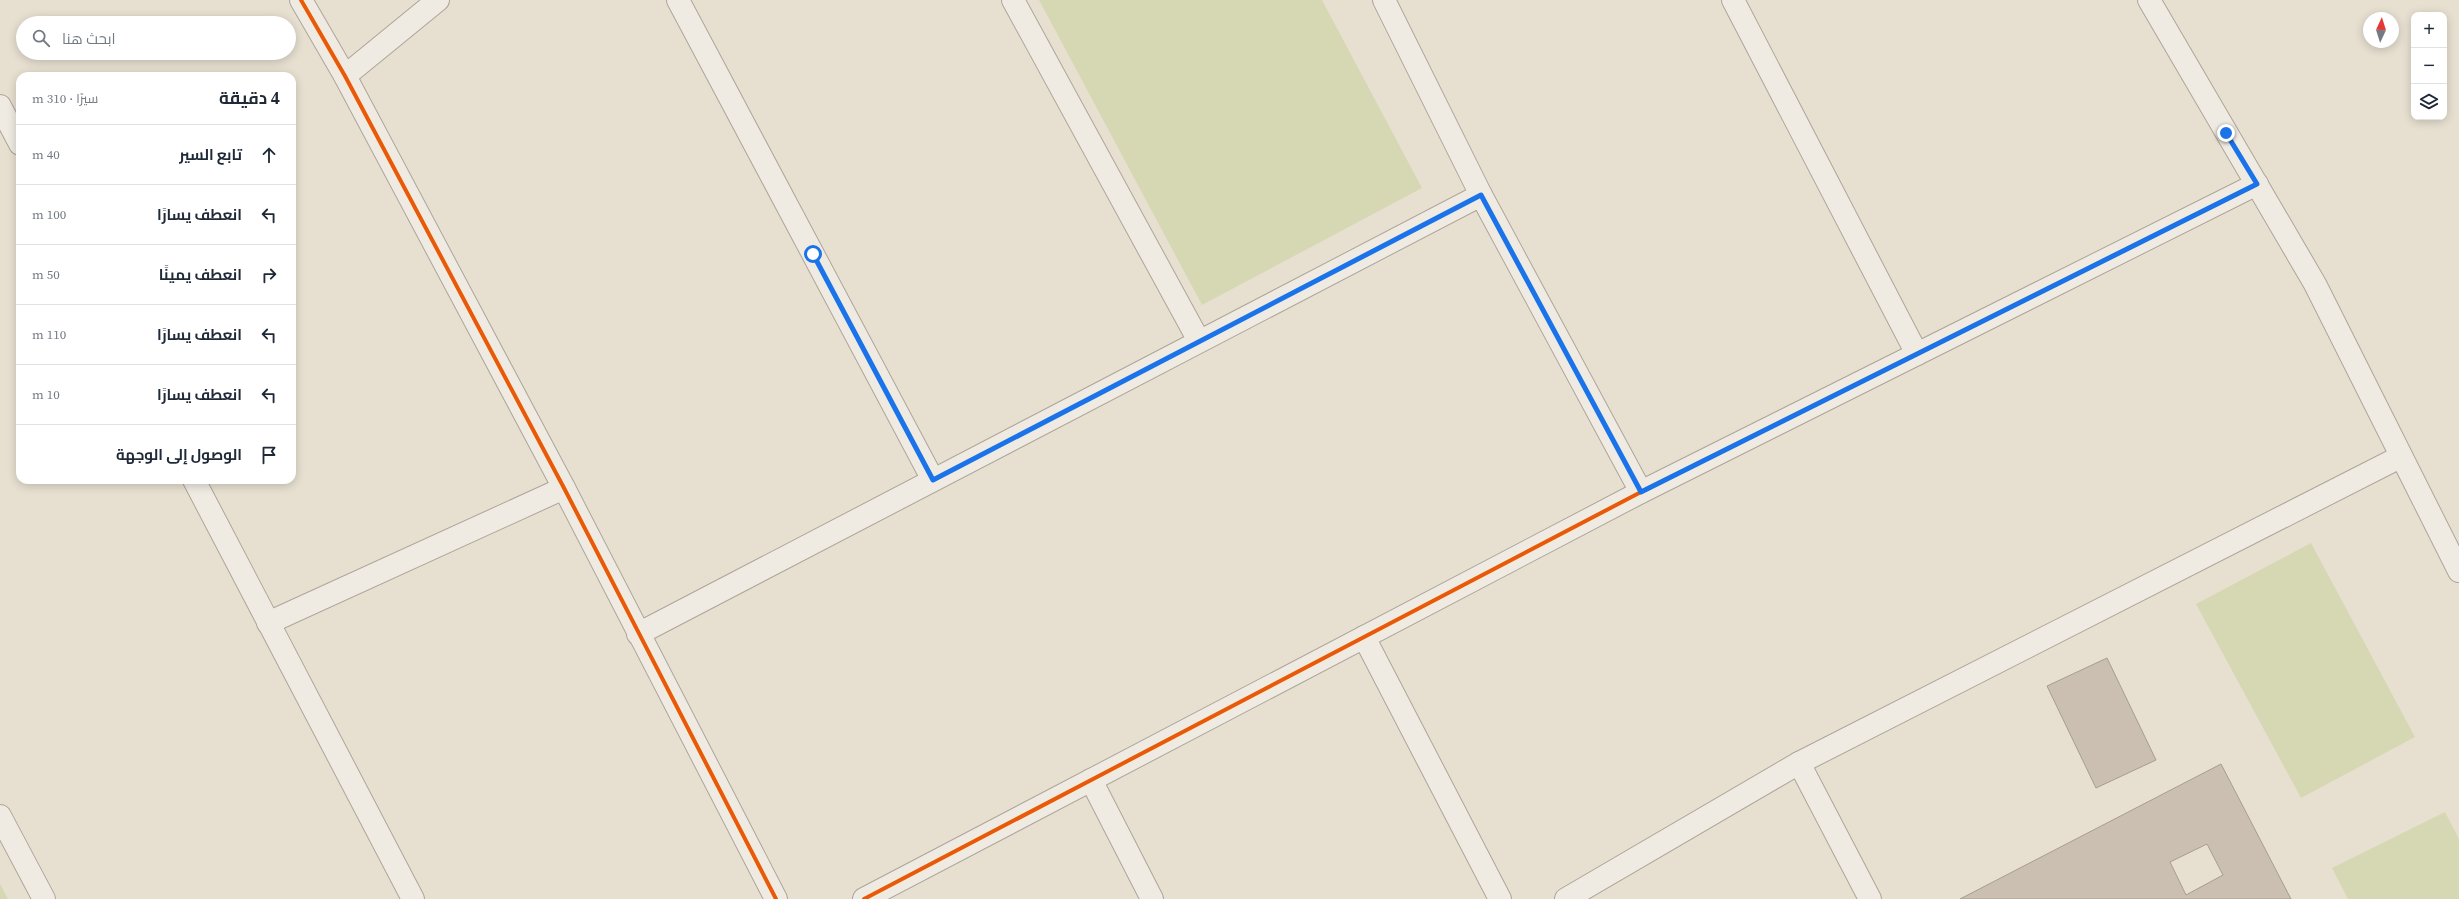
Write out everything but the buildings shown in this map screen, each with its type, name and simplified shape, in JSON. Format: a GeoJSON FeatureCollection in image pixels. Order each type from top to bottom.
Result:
{"type":"FeatureCollection","features":[{"type":"Feature","properties":{"kind":"street"},"geometry":{"type":"LineString","coordinates":[[301,0],[345,76],[564,488],[776,899]]}},
{"type":"Feature","properties":{"kind":"street"},"geometry":{"type":"LineString","coordinates":[[345,76],[438,0]]}},
{"type":"Feature","properties":{"kind":"street"},"geometry":{"type":"LineString","coordinates":[[678,0],[933,480]]}},
{"type":"Feature","properties":{"kind":"street"},"geometry":{"type":"LineString","coordinates":[[1013,0],[1199,341]]}},
{"type":"Feature","properties":{"kind":"street"},"geometry":{"type":"LineString","coordinates":[[1384,0],[1481,195],[1641,492]]}},
{"type":"Feature","properties":{"kind":"street"},"geometry":{"type":"LineString","coordinates":[[1733,0],[1918,354]]}},
{"type":"Feature","properties":{"kind":"street"},"geometry":{"type":"LineString","coordinates":[[2149,0],[2315,284],[2400,457],[2459,571]]}},
{"type":"Feature","properties":{"kind":"street"},"geometry":{"type":"LineString","coordinates":[[0,106],[16,136]]}},
{"type":"Feature","properties":{"kind":"street"},"geometry":{"type":"LineString","coordinates":[[864,899],[1641,492],[2257,184]]}},
{"type":"Feature","properties":{"kind":"street"},"geometry":{"type":"LineString","coordinates":[[638,634],[1481,195]]}},
{"type":"Feature","properties":{"kind":"street"},"geometry":{"type":"LineString","coordinates":[[1566,899],[1800,763],[2400,457]]}},
{"type":"Feature","properties":{"kind":"street"},"geometry":{"type":"LineString","coordinates":[[196,484],[412,899]]}},
{"type":"Feature","properties":{"kind":"street"},"geometry":{"type":"LineString","coordinates":[[268,623],[564,488]]}},
{"type":"Feature","properties":{"kind":"street"},"geometry":{"type":"LineString","coordinates":[[1364,637],[1500,899]]}},
{"type":"Feature","properties":{"kind":"street"},"geometry":{"type":"LineString","coordinates":[[1800,763],[1870,899]]}},
{"type":"Feature","properties":{"kind":"street"},"geometry":{"type":"LineString","coordinates":[[1091,780],[1152,899]]}},
{"type":"Feature","properties":{"kind":"street"},"geometry":{"type":"LineString","coordinates":[[0,816],[44,899]]}},
{"type":"Feature","properties":{"kind":"green space"},"geometry":{"type":"Polygon","coordinates":[[[1039,0],[1322,0],[1422,188],[1202,305],[1039,0]]]}},
{"type":"Feature","properties":{"kind":"green space"},"geometry":{"type":"Polygon","coordinates":[[[2311,543],[2415,737],[2301,798],[2196,604],[2311,543]]]}},
{"type":"Feature","properties":{"kind":"green space"},"geometry":{"type":"Polygon","coordinates":[[[2445,812],[2459,839],[2459,899],[2348,899],[2332,868],[2445,812]]]}},
{"type":"Feature","properties":{"kind":"green space"},"geometry":{"type":"Polygon","coordinates":[[[0,884],[8,899],[0,899],[0,884]]]}},
{"type":"Feature","properties":{"kind":"cycle path"},"geometry":{"type":"LineString","coordinates":[[301,0],[345,76],[564,488],[776,899]]}},
{"type":"Feature","properties":{"kind":"cycle path"},"geometry":{"type":"LineString","coordinates":[[864,899],[1641,492],[2257,184]]}},
{"type":"Feature","properties":{"kind":"route"},"geometry":{"type":"LineString","coordinates":[[813,254],[933,480],[1481,195],[1641,492],[2257,184],[2226,133]]}}]}
